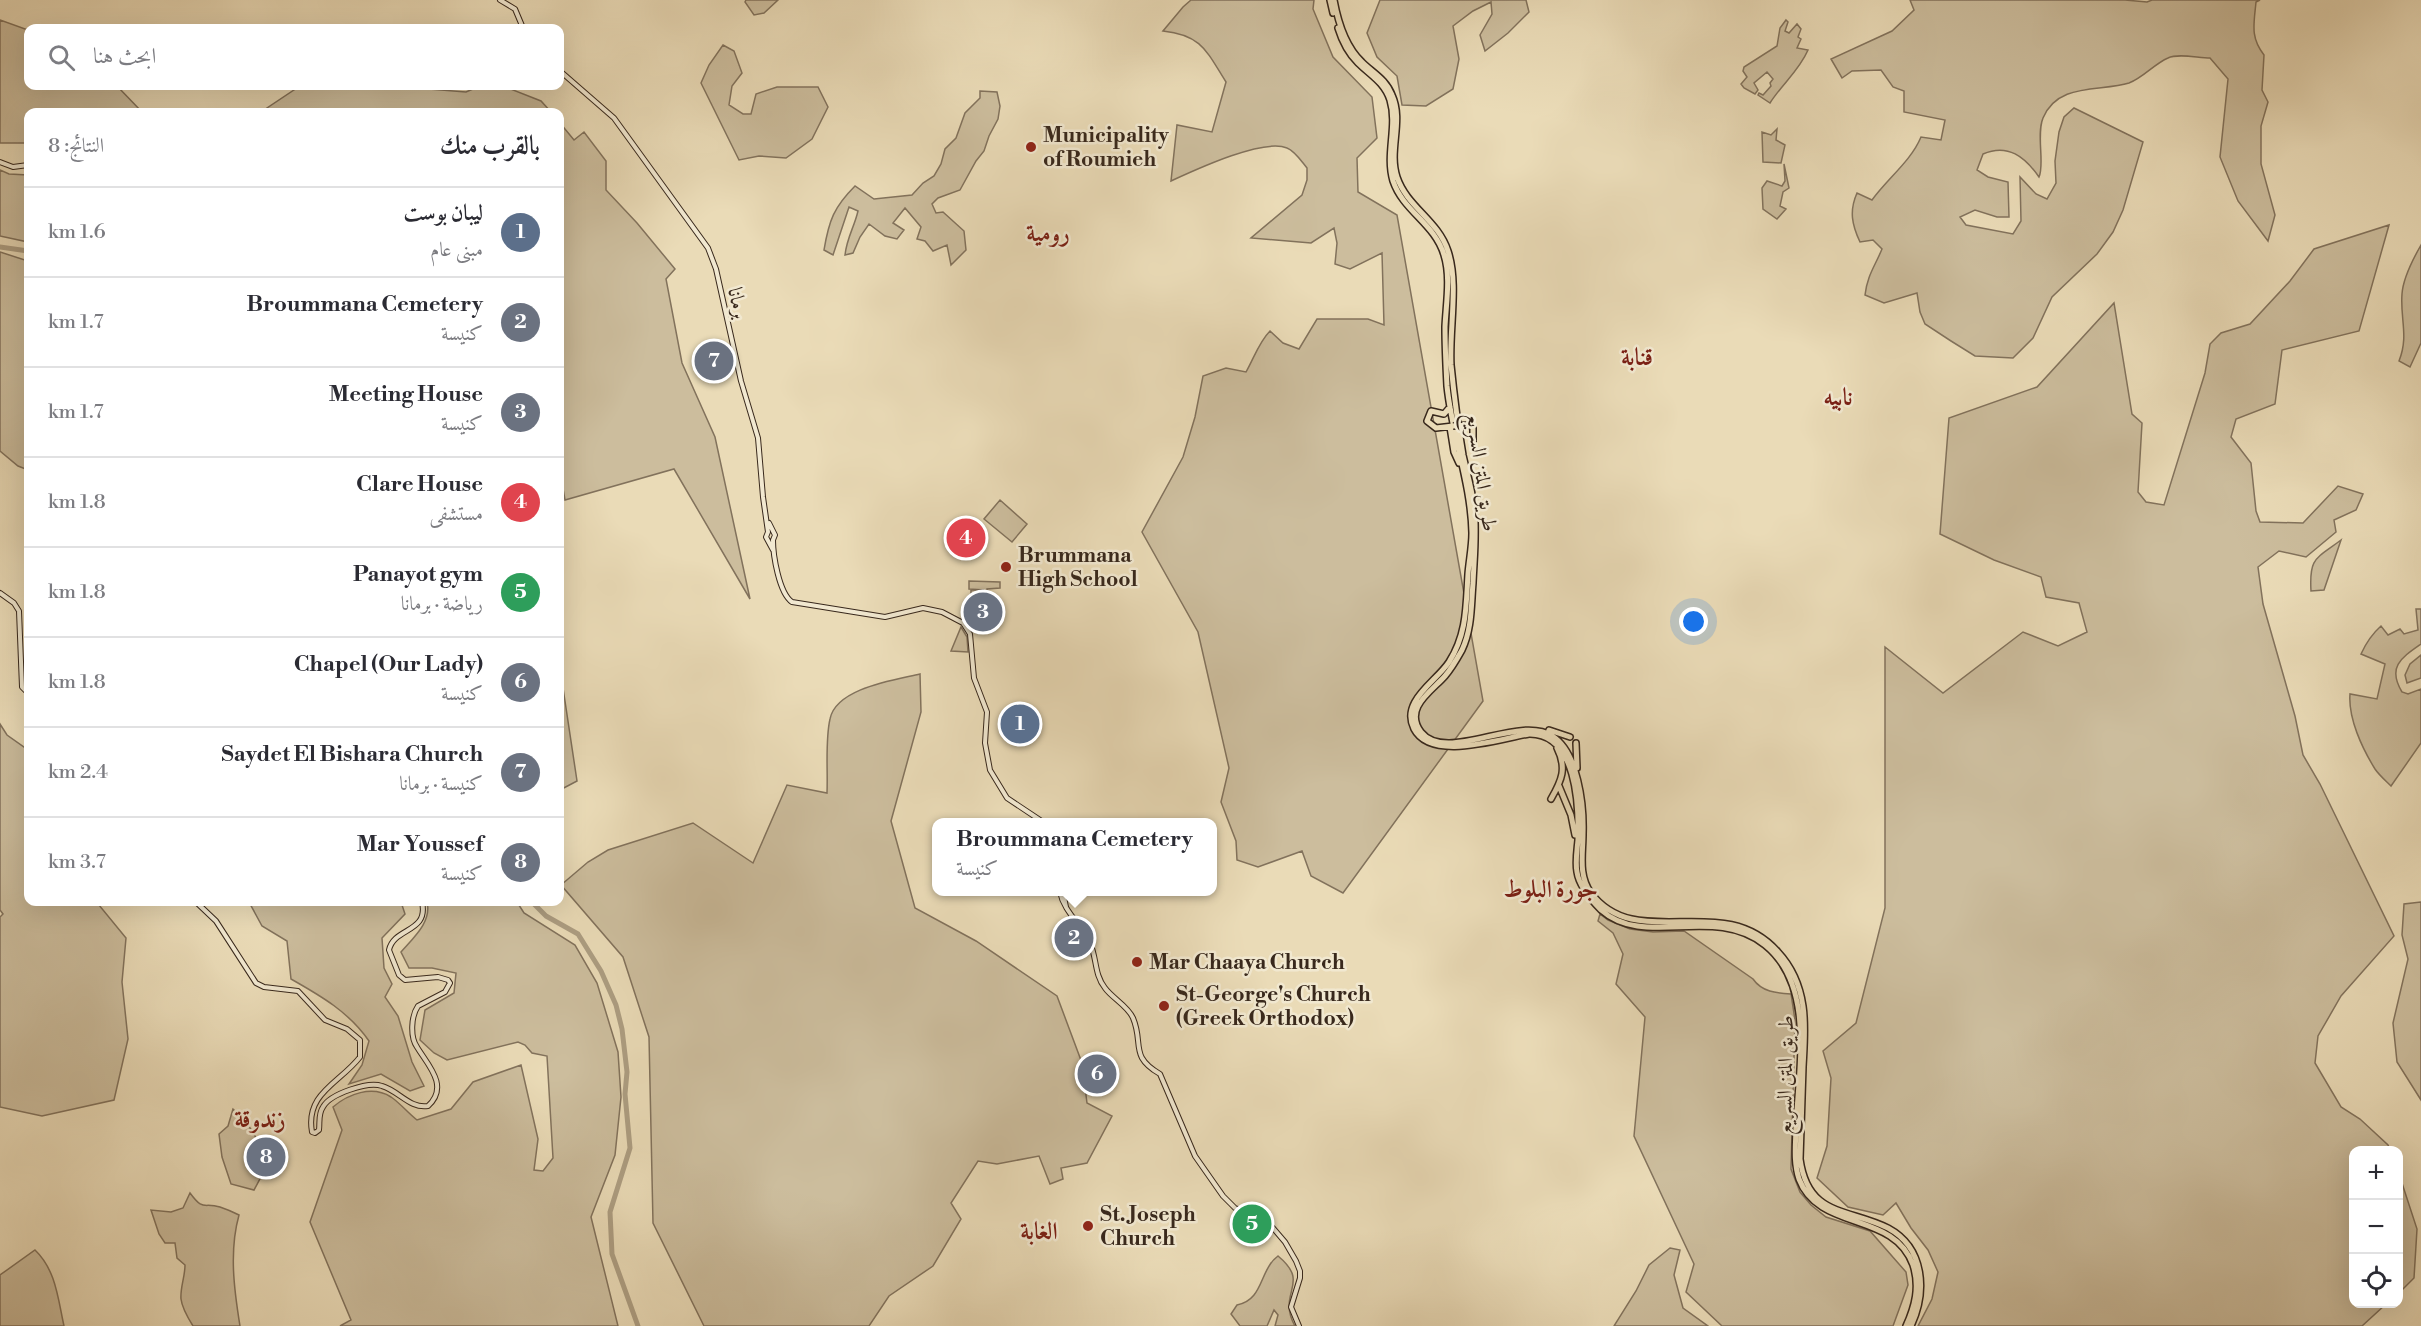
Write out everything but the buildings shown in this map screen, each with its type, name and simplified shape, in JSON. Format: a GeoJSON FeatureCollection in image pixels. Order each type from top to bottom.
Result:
{"type":"FeatureCollection","features":[{"type":"Feature","properties":{"kind":"highway","name":"طريق المتن السريع"},"geometry":{"type":"LineString","coordinates":[[1332,0],[1340,36],[1346,48],[1359,64],[1382,84],[1390,101],[1393,121],[1390,162],[1393,181],[1408,206],[1429,227],[1444,255],[1447,278],[1446,372],[1460,465],[1466,483],[1472,533],[1465,622],[1450,660],[1413,703],[1412,724],[1422,739],[1440,747],[1528,734],[1542,735],[1553,741],[1562,750],[1570,769],[1578,818],[1577,872],[1589,893],[1612,917],[1636,926],[1702,925],[1740,931],[1765,945],[1785,969],[1795,989],[1800,1012],[1795,1154],[1799,1179],[1810,1196],[1823,1209],[1887,1233],[1904,1248],[1915,1271],[1917,1289],[1906,1326]]}},
{"type":"Feature","properties":{"kind":"highway","name":"طريق المتن السريع"},"geometry":{"type":"LineString","coordinates":[[1332,0],[1349,45],[1361,61],[1385,82],[1394,99],[1397,122],[1394,157],[1398,180],[1411,202],[1438,230],[1449,254],[1452,270],[1451,360],[1462,449],[1471,482],[1476,528],[1470,625],[1465,643],[1449,671],[1419,702],[1416,712],[1417,724],[1425,736],[1439,742],[1539,730],[1551,734],[1565,746],[1576,775],[1583,826],[1582,873],[1589,893]]}},
{"type":"Feature","properties":{"kind":"highway"},"geometry":{"type":"LineString","coordinates":[[1450,406],[1444,414],[1431,411],[1427,419],[1431,426],[1436,428],[1470,425],[1473,429],[1471,444]]}},
{"type":"Feature","properties":{"kind":"highway"},"geometry":{"type":"LineString","coordinates":[[1452,427],[1455,457],[1460,465]]}},
{"type":"Feature","properties":{"kind":"highway"},"geometry":{"type":"LineString","coordinates":[[1461,442],[1471,444]]}},
{"type":"Feature","properties":{"kind":"highway"},"geometry":{"type":"LineString","coordinates":[[1462,449],[1471,444]]}},
{"type":"Feature","properties":{"kind":"highway"},"geometry":{"type":"LineString","coordinates":[[1539,730],[1549,730],[1570,737]]}},
{"type":"Feature","properties":{"kind":"highway"},"geometry":{"type":"LineString","coordinates":[[1551,799],[1563,778],[1563,767],[1553,741]]}},
{"type":"Feature","properties":{"kind":"highway"},"geometry":{"type":"LineString","coordinates":[[1576,742],[1576,775]]}},
{"type":"Feature","properties":{"kind":"highway"},"geometry":{"type":"LineString","coordinates":[[1559,786],[1571,815],[1578,842]]}},
{"type":"Feature","properties":{"kind":"highway","name":"طريق المتن السريع"},"geometry":{"type":"LineString","coordinates":[[1598,903],[1614,913],[1638,921],[1707,921],[1736,925],[1765,940],[1782,957],[1794,976],[1804,1011],[1801,1169],[1811,1190],[1824,1203],[1838,1212],[1891,1230],[1912,1252],[1918,1265],[1922,1287],[1919,1306],[1911,1326]]}},
{"type":"Feature","properties":{"kind":"main road"},"geometry":{"type":"LineString","coordinates":[[500,0],[514,9],[521,24]]}},
{"type":"Feature","properties":{"kind":"main road","name":"برمانا"},"geometry":{"type":"LineString","coordinates":[[564,74],[585,90],[619,125],[699,233],[711,254],[736,363],[758,438],[765,514],[770,532]]}},
{"type":"Feature","properties":{"kind":"main road"},"geometry":{"type":"LineString","coordinates":[[0,162],[13,167],[24,166]]}},
{"type":"Feature","properties":{"kind":"main road"},"geometry":{"type":"LineString","coordinates":[[771,540],[775,536],[770,532],[766,535],[771,540],[785,594],[792,602],[885,617],[923,608],[942,612],[963,623],[970,634],[973,673],[987,712],[986,743],[990,770],[1007,798],[1037,818]]}},
{"type":"Feature","properties":{"kind":"main road"},"geometry":{"type":"LineString","coordinates":[[0,593],[14,603],[20,611],[22,687],[24,689]]}},
{"type":"Feature","properties":{"kind":"main road"},"geometry":{"type":"LineString","coordinates":[[1062,896],[1066,908],[1090,942],[1097,974],[1104,986],[1133,1017],[1141,1057],[1149,1067],[1160,1074],[1195,1156],[1235,1208],[1264,1219],[1274,1229],[1300,1270],[1299,1283],[1291,1307],[1299,1326]]}},
{"type":"Feature","properties":{"kind":"main road"},"geometry":{"type":"LineString","coordinates":[[200,906],[216,921],[256,983],[264,987],[298,991],[325,1020],[347,1029],[360,1040],[360,1057],[325,1088],[314,1104],[311,1125],[312,1132],[315,1133],[320,1130],[320,1114],[324,1105],[345,1092],[372,1084],[380,1085],[421,1107],[428,1106],[435,1098],[435,1075],[432,1067],[416,1047],[413,1034],[414,1018],[418,1006],[442,994],[448,989],[450,983],[438,977],[405,980],[399,975],[389,950],[394,940],[411,929],[422,918],[423,906]]}},
{"type":"Feature","properties":{"kind":"shaded area"},"geometry":{"type":"Polygon","coordinates":[[[746,0],[778,0],[764,13],[754,15],[745,2],[746,0]]]}},
{"type":"Feature","properties":{"kind":"shaded area"},"geometry":{"type":"Polygon","coordinates":[[[1191,0],[1314,0],[1313,9],[1333,57],[1372,97],[1377,138],[1357,158],[1358,192],[1397,215],[1483,701],[1343,893],[1311,876],[1302,851],[1258,867],[1237,860],[1236,841],[1221,802],[1229,768],[1198,632],[1142,532],[1183,457],[1195,417],[1203,376],[1226,368],[1246,372],[1270,331],[1283,343],[1299,349],[1317,319],[1368,319],[1384,325],[1382,253],[1350,269],[1335,264],[1337,243],[1334,228],[1311,243],[1251,238],[1302,195],[1307,180],[1307,168],[1290,149],[1276,146],[1246,151],[1171,181],[1177,125],[1212,132],[1226,82],[1208,54],[1195,41],[1187,36],[1163,31],[1191,0]]]}},
{"type":"Feature","properties":{"kind":"shaded area"},"geometry":{"type":"Polygon","coordinates":[[[1380,0],[1526,0],[1529,12],[1485,51],[1480,35],[1492,14],[1491,2],[1473,11],[1453,26],[1459,59],[1453,89],[1426,106],[1402,105],[1397,76],[1377,57],[1367,33],[1380,0]]]}},
{"type":"Feature","properties":{"kind":"shaded area"},"geometry":{"type":"Polygon","coordinates":[[[1910,0],[2125,0],[2147,2],[2152,0],[2260,0],[2256,2],[2254,30],[2264,55],[2262,90],[2268,102],[2261,126],[2261,164],[2275,215],[2268,241],[2238,201],[2220,157],[2228,79],[2210,58],[2177,56],[2163,61],[2129,83],[2081,90],[2059,99],[2050,107],[2041,125],[2039,177],[2028,163],[2008,151],[2000,150],[1983,154],[1977,170],[1988,177],[2008,182],[2009,217],[1997,217],[1975,210],[1960,217],[1966,225],[2013,234],[2021,221],[2020,177],[2036,194],[2047,199],[2056,183],[2055,161],[2059,132],[2064,117],[2074,108],[2143,142],[2123,210],[2113,232],[2097,254],[2052,297],[2033,338],[2013,358],[1975,356],[1925,324],[1920,312],[1917,293],[1884,303],[1865,295],[1869,277],[1882,249],[1873,240],[1860,242],[1852,218],[1857,193],[1872,200],[1905,162],[1921,137],[1941,140],[1945,120],[1904,112],[1904,91],[1893,87],[1881,70],[1852,71],[1842,78],[1831,59],[1892,31],[1914,10],[1910,0]]]}},
{"type":"Feature","properties":{"kind":"shaded area"},"geometry":{"type":"Polygon","coordinates":[[[0,20],[24,29],[24,90],[121,90],[138,108],[24,108],[24,143],[0,143],[0,20]]]}},
{"type":"Feature","properties":{"kind":"shaded area"},"geometry":{"type":"Polygon","coordinates":[[[1786,20],[1788,22],[1785,31],[1789,33],[1797,24],[1801,29],[1798,37],[1801,39],[1797,48],[1808,50],[1770,103],[1758,95],[1759,93],[1763,95],[1771,86],[1773,79],[1767,72],[1754,83],[1758,90],[1755,94],[1741,84],[1747,77],[1743,71],[1744,67],[1777,46],[1780,28],[1786,20]]]}},
{"type":"Feature","properties":{"kind":"shaded area"},"geometry":{"type":"Polygon","coordinates":[[[723,45],[734,51],[742,73],[732,86],[729,105],[743,114],[751,114],[756,94],[777,87],[818,87],[828,107],[812,139],[786,158],[759,156],[739,160],[701,83],[709,65],[723,45]]]}},
{"type":"Feature","properties":{"kind":"shaded area"},"geometry":{"type":"Polygon","coordinates":[[[294,90],[466,92],[471,90],[513,90],[541,101],[547,108],[267,108],[294,90]]]}},
{"type":"Feature","properties":{"kind":"shaded area"},"geometry":{"type":"Polygon","coordinates":[[[980,91],[997,92],[1000,106],[998,119],[984,151],[960,190],[938,198],[932,204],[936,213],[943,212],[964,231],[966,250],[951,265],[947,245],[933,251],[925,241],[917,239],[921,227],[905,208],[893,223],[904,230],[897,239],[885,236],[869,224],[853,253],[845,255],[858,211],[849,207],[833,255],[824,250],[834,215],[855,186],[874,199],[912,195],[923,183],[934,176],[941,164],[945,149],[956,138],[965,113],[980,98],[980,91]]]}},
{"type":"Feature","properties":{"kind":"shaded area"},"geometry":{"type":"Polygon","coordinates":[[[564,128],[574,140],[584,132],[606,161],[606,190],[675,269],[666,279],[682,363],[715,437],[750,599],[674,469],[565,500],[564,128]]]}},
{"type":"Feature","properties":{"kind":"shaded area"},"geometry":{"type":"Polygon","coordinates":[[[1777,129],[1776,140],[1785,145],[1781,163],[1763,162],[1762,132],[1771,135],[1777,129]]]}},
{"type":"Feature","properties":{"kind":"shaded area"},"geometry":{"type":"Polygon","coordinates":[[[1784,164],[1789,188],[1783,192],[1780,206],[1786,209],[1777,219],[1763,209],[1762,188],[1767,181],[1782,186],[1785,181],[1784,164]]]}},
{"type":"Feature","properties":{"kind":"shaded area"},"geometry":{"type":"Polygon","coordinates":[[[0,170],[9,174],[24,175],[24,241],[0,236],[0,170]]]}},
{"type":"Feature","properties":{"kind":"shaded area"},"geometry":{"type":"Polygon","coordinates":[[[2389,225],[2359,331],[2282,350],[2275,404],[2236,419],[2231,437],[2251,463],[2256,511],[2260,522],[2303,523],[2338,486],[2363,494],[2356,510],[2334,520],[2336,532],[2306,557],[2279,551],[2258,567],[2263,604],[2295,716],[2303,755],[2320,784],[2394,936],[2341,996],[2318,1036],[2315,1063],[2341,1107],[2360,1119],[2388,1146],[2349,1146],[2349,1308],[2382,1308],[2362,1326],[1918,1326],[1932,1299],[1938,1272],[1928,1250],[1896,1203],[1883,1215],[1848,1207],[1817,1178],[1827,1146],[1831,1078],[1823,1051],[1856,1023],[1885,908],[1885,647],[1943,693],[2023,632],[2058,646],[2087,632],[2079,603],[2046,597],[2041,577],[1994,560],[1940,534],[1949,418],[2037,387],[2114,303],[2132,414],[2142,423],[2138,492],[2146,502],[2164,505],[2205,373],[2210,344],[2221,333],[2250,324],[2290,281],[2314,249],[2389,225]]]}},
{"type":"Feature","properties":{"kind":"shaded area"},"geometry":{"type":"Polygon","coordinates":[[[2421,245],[2421,343],[2410,367],[2399,361],[2404,335],[2402,294],[2406,275],[2421,245]]]}},
{"type":"Feature","properties":{"kind":"shaded area"},"geometry":{"type":"Polygon","coordinates":[[[0,252],[24,260],[24,468],[0,451],[0,252]]]}},
{"type":"Feature","properties":{"kind":"shaded area"},"geometry":{"type":"Polygon","coordinates":[[[1000,500],[1027,524],[1012,542],[984,519],[1000,500]]]}},
{"type":"Feature","properties":{"kind":"shaded area"},"geometry":{"type":"Polygon","coordinates":[[[2341,540],[2324,590],[2311,591],[2313,565],[2320,556],[2341,540]]]}},
{"type":"Feature","properties":{"kind":"shaded area"},"geometry":{"type":"Polygon","coordinates":[[[969,581],[1000,582],[1000,588],[987,589],[987,597],[971,598],[971,590],[984,590],[969,589],[969,581]]]}},
{"type":"Feature","properties":{"kind":"shaded area"},"geometry":{"type":"Polygon","coordinates":[[[2416,609],[2421,609],[2421,644],[2398,664],[2396,676],[2402,692],[2408,694],[2421,689],[2421,743],[2391,786],[2375,769],[2365,752],[2351,713],[2350,694],[2377,699],[2385,664],[2361,654],[2381,626],[2388,635],[2400,629],[2404,634],[2418,630],[2416,609]]]}},
{"type":"Feature","properties":{"kind":"shaded area"},"geometry":{"type":"Polygon","coordinates":[[[961,627],[967,637],[968,652],[951,651],[961,627]]]}},
{"type":"Feature","properties":{"kind":"shaded area"},"geometry":{"type":"Polygon","coordinates":[[[2421,655],[2421,678],[2407,683],[2405,675],[2410,664],[2421,655]]]}},
{"type":"Feature","properties":{"kind":"shaded area"},"geometry":{"type":"Polygon","coordinates":[[[920,674],[921,712],[891,821],[915,908],[976,941],[1057,996],[1082,1063],[1087,1103],[1112,1116],[1087,1163],[1061,1168],[1063,1179],[1050,1184],[1039,1156],[997,1164],[978,1161],[951,1203],[961,1219],[933,1266],[889,1296],[869,1326],[704,1326],[653,1223],[649,1037],[623,957],[564,888],[564,882],[588,862],[608,850],[693,823],[753,863],[787,785],[827,793],[828,737],[830,719],[835,708],[855,693],[882,683],[920,674]]]}},
{"type":"Feature","properties":{"kind":"shaded area"},"geometry":{"type":"Polygon","coordinates":[[[564,695],[577,781],[564,788],[564,695]]]}},
{"type":"Feature","properties":{"kind":"shaded area"},"geometry":{"type":"Polygon","coordinates":[[[0,724],[7,735],[24,747],[24,906],[100,906],[126,938],[122,982],[128,1039],[114,1100],[42,1116],[0,1107],[0,917],[3,914],[0,910],[0,724]]]}},
{"type":"Feature","properties":{"kind":"shaded area"},"geometry":{"type":"Polygon","coordinates":[[[2421,902],[2421,1100],[2397,1062],[2393,1023],[2408,959],[2402,935],[2404,904],[2421,902]]]}},
{"type":"Feature","properties":{"kind":"shaded area"},"geometry":{"type":"Polygon","coordinates":[[[251,906],[402,906],[405,914],[382,938],[384,968],[392,984],[385,997],[398,1016],[412,1062],[424,1086],[410,1091],[381,1074],[349,1084],[362,1065],[369,1041],[353,1021],[343,1013],[324,998],[291,979],[287,941],[262,926],[251,906]]]}},
{"type":"Feature","properties":{"kind":"shaded area"},"geometry":{"type":"Polygon","coordinates":[[[428,906],[520,906],[524,913],[575,945],[597,983],[618,1052],[621,1097],[615,1155],[591,1217],[618,1326],[340,1326],[351,1320],[310,1222],[342,1130],[333,1107],[346,1098],[360,1093],[368,1091],[384,1093],[398,1102],[417,1120],[451,1109],[473,1082],[521,1065],[538,1139],[534,1170],[543,1171],[553,1158],[547,1056],[532,1053],[525,1045],[518,1042],[447,1060],[434,1053],[420,1040],[425,1010],[454,993],[456,973],[432,968],[409,968],[401,952],[424,923],[428,906]]]}},
{"type":"Feature","properties":{"kind":"shaded area"},"geometry":{"type":"Polygon","coordinates":[[[1600,914],[1630,929],[1653,932],[1684,931],[1761,987],[1791,994],[1795,1020],[1791,1169],[1800,1192],[1811,1205],[1826,1217],[1870,1231],[1906,1272],[1908,1285],[1893,1326],[1722,1326],[1686,1292],[1694,1264],[1634,1136],[1645,1017],[1616,984],[1623,954],[1613,933],[1598,921],[1600,914]]]}},
{"type":"Feature","properties":{"kind":"shaded area"},"geometry":{"type":"Polygon","coordinates":[[[233,1109],[250,1127],[258,1144],[259,1163],[263,1173],[254,1190],[231,1184],[222,1157],[219,1134],[228,1126],[233,1109]]]}},
{"type":"Feature","properties":{"kind":"shaded area"},"geometry":{"type":"Polygon","coordinates":[[[2403,1186],[2417,1229],[2414,1278],[2403,1289],[2403,1186]]]}},
{"type":"Feature","properties":{"kind":"shaded area"},"geometry":{"type":"Polygon","coordinates":[[[190,1193],[201,1204],[220,1207],[239,1215],[233,1256],[240,1326],[193,1326],[183,1306],[181,1295],[185,1265],[177,1258],[175,1243],[165,1243],[159,1234],[151,1210],[171,1212],[183,1208],[190,1193]]]}},
{"type":"Feature","properties":{"kind":"shaded area"},"geometry":{"type":"Polygon","coordinates":[[[1670,1248],[1680,1250],[1674,1275],[1683,1308],[1708,1326],[1614,1326],[1649,1265],[1670,1248]]]}},
{"type":"Feature","properties":{"kind":"shaded area"},"geometry":{"type":"Polygon","coordinates":[[[35,1250],[52,1276],[64,1326],[0,1326],[0,1275],[35,1250]]]}},
{"type":"Feature","properties":{"kind":"shaded area"},"geometry":{"type":"Polygon","coordinates":[[[1278,1256],[1292,1274],[1289,1305],[1295,1326],[1275,1326],[1278,1315],[1274,1310],[1267,1326],[1240,1326],[1231,1314],[1237,1305],[1246,1302],[1257,1291],[1267,1269],[1278,1256]]]}},
{"type":"Feature","properties":{"kind":"waterway"},"geometry":{"type":"LineString","coordinates":[[0,247],[24,250]]}},
{"type":"Feature","properties":{"kind":"waterway"},"geometry":{"type":"LineString","coordinates":[[536,906],[546,916],[578,934],[601,971],[616,1005],[622,1029],[627,1072],[625,1094],[630,1148],[610,1212],[612,1254],[638,1326]]}},
{"type":"Feature","properties":{"kind":"place","name":"Municipality of Roumieh"},"geometry":{"type":"Point","coordinates":[1031,147]}},
{"type":"Feature","properties":{"kind":"place","name":"Saydet El Bishara Church"},"geometry":{"type":"Point","coordinates":[714,361]}},
{"type":"Feature","properties":{"kind":"place","name":"Clare House"},"geometry":{"type":"Point","coordinates":[966,538]}},
{"type":"Feature","properties":{"kind":"place","name":"Brummana High School"},"geometry":{"type":"Point","coordinates":[1006,567]}},
{"type":"Feature","properties":{"kind":"place","name":"Meeting House"},"geometry":{"type":"Point","coordinates":[983,612]}},
{"type":"Feature","properties":{"kind":"place","name":"ليبان بوست"},"geometry":{"type":"Point","coordinates":[1020,724]}},
{"type":"Feature","properties":{"kind":"place","name":"Broummana Cemetery"},"geometry":{"type":"Point","coordinates":[1074,938]}},
{"type":"Feature","properties":{"kind":"place","name":"Mar Chaaya Church"},"geometry":{"type":"Point","coordinates":[1137,962]}},
{"type":"Feature","properties":{"kind":"place","name":"St-George's Church (Greek Orthodox)"},"geometry":{"type":"Point","coordinates":[1164,1006]}},
{"type":"Feature","properties":{"kind":"place","name":"Chapel (Our Lady)"},"geometry":{"type":"Point","coordinates":[1097,1074]}},
{"type":"Feature","properties":{"kind":"place","name":"Mar Youssef"},"geometry":{"type":"Point","coordinates":[266,1157]}},
{"type":"Feature","properties":{"kind":"place","name":"Panayot gym"},"geometry":{"type":"Point","coordinates":[1252,1224]}},
{"type":"Feature","properties":{"kind":"place","name":"St. Joseph Church"},"geometry":{"type":"Point","coordinates":[1088,1226]}},
{"type":"Feature","properties":{"kind":"district","name":"رومية"},"geometry":{"type":"Point","coordinates":[1048,233]}},
{"type":"Feature","properties":{"kind":"district","name":"قنابة"},"geometry":{"type":"Point","coordinates":[1637,357]}},
{"type":"Feature","properties":{"kind":"district","name":"نابيه"},"geometry":{"type":"Point","coordinates":[1838,397]}},
{"type":"Feature","properties":{"kind":"district","name":"جورة البلوط"},"geometry":{"type":"Point","coordinates":[1551,889]}},
{"type":"Feature","properties":{"kind":"district","name":"زندوقة"},"geometry":{"type":"Point","coordinates":[260,1119]}},
{"type":"Feature","properties":{"kind":"district","name":"الغابة"},"geometry":{"type":"Point","coordinates":[1039,1231]}}]}
